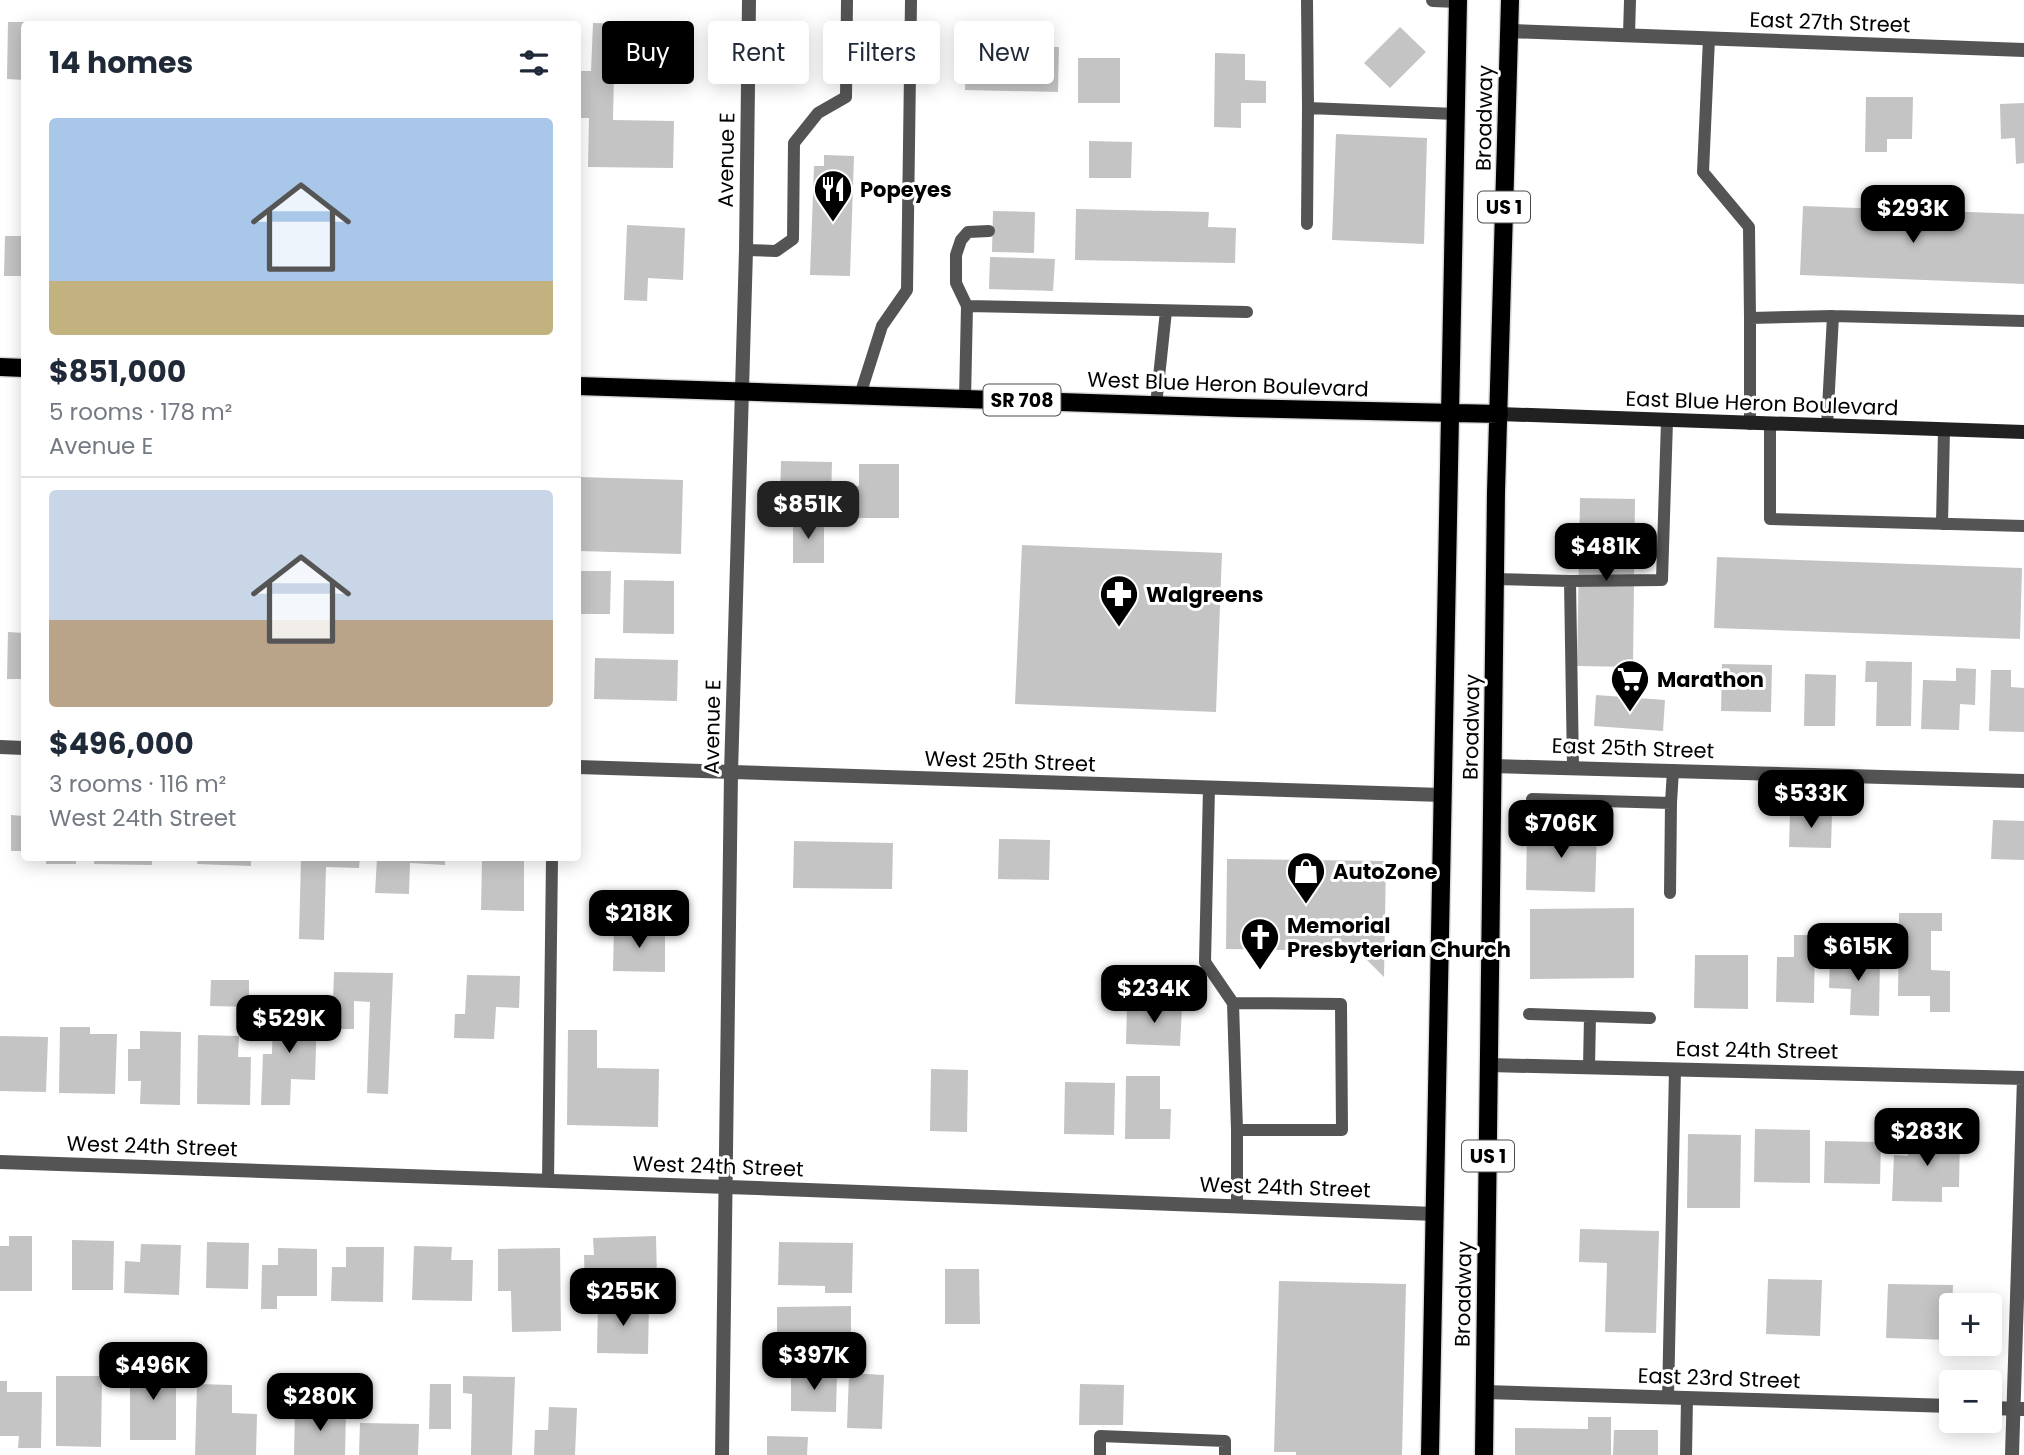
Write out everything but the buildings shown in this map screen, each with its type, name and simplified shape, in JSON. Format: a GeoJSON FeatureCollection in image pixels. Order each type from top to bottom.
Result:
{"type":"FeatureCollection","features":[{"type":"Feature","properties":{"kind":"main road","name":"Broadway"},"geometry":{"type":"LineString","coordinates":[[1430,1455],[1458,0]]}},
{"type":"Feature","properties":{"kind":"main road","name":"Broadway"},"geometry":{"type":"LineString","coordinates":[[1484,1455],[1496,492],[1510,0]]}},
{"type":"Feature","properties":{"kind":"main road"},"geometry":{"type":"LineString","coordinates":[[0,368],[21,368]]}},
{"type":"Feature","properties":{"kind":"main road","name":"West Blue Heron Boulevard"},"geometry":{"type":"LineString","coordinates":[[581,386],[1499,414]]}},
{"type":"Feature","properties":{"kind":"main road","name":"East Blue Heron Boulevard"},"geometry":{"type":"LineString","coordinates":[[1499,414],[2024,432]]}},
{"type":"Feature","properties":{"kind":"street","name":"Avenue E"},"geometry":{"type":"LineString","coordinates":[[722,1455],[731,773],[746,250],[749,0]]}},
{"type":"Feature","properties":{"kind":"street"},"geometry":{"type":"LineString","coordinates":[[1433,0],[1458,0]]}},
{"type":"Feature","properties":{"kind":"street","name":"East 27th Street"},"geometry":{"type":"LineString","coordinates":[[1509,31],[2024,50]]}},
{"type":"Feature","properties":{"kind":"street"},"geometry":{"type":"LineString","coordinates":[[0,747],[21,748]]}},
{"type":"Feature","properties":{"kind":"street","name":"East 25th Street"},"geometry":{"type":"LineString","coordinates":[[1493,766],[2024,781]]}},
{"type":"Feature","properties":{"kind":"street","name":"West 25th Street"},"geometry":{"type":"LineString","coordinates":[[581,767],[1442,795]]}},
{"type":"Feature","properties":{"kind":"street","name":"East 24th Street"},"geometry":{"type":"LineString","coordinates":[[1489,1065],[2024,1078]]}},
{"type":"Feature","properties":{"kind":"street"},"geometry":{"type":"LineString","coordinates":[[2012,1455],[2019,1408],[2024,1078]]}},
{"type":"Feature","properties":{"kind":"street","name":"West 24th Street"},"geometry":{"type":"LineString","coordinates":[[0,1162],[1435,1214]]}},
{"type":"Feature","properties":{"kind":"street","name":"East 23rd Street"},"geometry":{"type":"LineString","coordinates":[[1485,1392],[1939,1406]]}},
{"type":"Feature","properties":{"kind":"lane"},"geometry":{"type":"LineString","coordinates":[[746,250],[776,251],[793,239],[794,143],[818,113],[846,97],[847,0]]}},
{"type":"Feature","properties":{"kind":"lane"},"geometry":{"type":"LineString","coordinates":[[860,395],[883,326],[906,290],[911,0]]}},
{"type":"Feature","properties":{"kind":"lane"},"geometry":{"type":"LineString","coordinates":[[1307,0],[1307,224]]}},
{"type":"Feature","properties":{"kind":"lane"},"geometry":{"type":"LineString","coordinates":[[1629,35],[1630,0]]}},
{"type":"Feature","properties":{"kind":"lane"},"geometry":{"type":"LineString","coordinates":[[1709,38],[1703,173],[1749,227],[1750,424]]}},
{"type":"Feature","properties":{"kind":"lane"},"geometry":{"type":"LineString","coordinates":[[1307,108],[1457,114]]}},
{"type":"Feature","properties":{"kind":"lane"},"geometry":{"type":"LineString","coordinates":[[965,399],[967,306],[956,283],[956,255],[961,240],[968,232],[989,231]]}},
{"type":"Feature","properties":{"kind":"lane"},"geometry":{"type":"LineString","coordinates":[[967,306],[1247,312]]}},
{"type":"Feature","properties":{"kind":"lane"},"geometry":{"type":"LineString","coordinates":[[1156,405],[1166,311]]}},
{"type":"Feature","properties":{"kind":"lane"},"geometry":{"type":"LineString","coordinates":[[1750,318],[1833,316],[2024,321]]}},
{"type":"Feature","properties":{"kind":"lane"},"geometry":{"type":"LineString","coordinates":[[1827,426],[1833,316]]}},
{"type":"Feature","properties":{"kind":"lane"},"geometry":{"type":"LineString","coordinates":[[1495,579],[1662,580],[1667,421]]}},
{"type":"Feature","properties":{"kind":"lane"},"geometry":{"type":"LineString","coordinates":[[1770,424],[1770,519],[2024,526]]}},
{"type":"Feature","properties":{"kind":"lane"},"geometry":{"type":"LineString","coordinates":[[1942,524],[1944,430]]}},
{"type":"Feature","properties":{"kind":"lane"},"geometry":{"type":"LineString","coordinates":[[1570,581],[1573,767]]}},
{"type":"Feature","properties":{"kind":"lane"},"geometry":{"type":"LineString","coordinates":[[1670,894],[1673,770]]}},
{"type":"Feature","properties":{"kind":"lane"},"geometry":{"type":"LineString","coordinates":[[1209,788],[1205,962],[1233,1003],[1237,1206]]}},
{"type":"Feature","properties":{"kind":"lane"},"geometry":{"type":"LineString","coordinates":[[1532,799],[1671,803]]}},
{"type":"Feature","properties":{"kind":"lane"},"geometry":{"type":"LineString","coordinates":[[548,1181],[552,861]]}},
{"type":"Feature","properties":{"kind":"lane"},"geometry":{"type":"LineString","coordinates":[[1233,1003],[1341,1004],[1342,1130],[1237,1129]]}},
{"type":"Feature","properties":{"kind":"lane"},"geometry":{"type":"LineString","coordinates":[[1529,1014],[1650,1018]]}},
{"type":"Feature","properties":{"kind":"lane"},"geometry":{"type":"LineString","coordinates":[[1589,1068],[1590,1016]]}},
{"type":"Feature","properties":{"kind":"lane"},"geometry":{"type":"LineString","coordinates":[[1668,1398],[1675,1069]]}},
{"type":"Feature","properties":{"kind":"lane"},"geometry":{"type":"LineString","coordinates":[[1686,1455],[1687,1398]]}},
{"type":"Feature","properties":{"kind":"lane"},"geometry":{"type":"LineString","coordinates":[[1100,1455],[1100,1436],[1225,1441],[1224,1455]]}},
{"type":"Feature","properties":{"kind":"place","name":"Popeyes"},"geometry":{"type":"Point","coordinates":[833,223]}},
{"type":"Feature","properties":{"kind":"place","name":"Walgreens"},"geometry":{"type":"Point","coordinates":[1119,628]}},
{"type":"Feature","properties":{"kind":"place","name":"Marathon"},"geometry":{"type":"Point","coordinates":[1630,713]}},
{"type":"Feature","properties":{"kind":"place","name":"AutoZone"},"geometry":{"type":"Point","coordinates":[1306,905]}},
{"type":"Feature","properties":{"kind":"place","name":"Memorial Presbyterian Church"},"geometry":{"type":"Point","coordinates":[1260,971]}}]}
